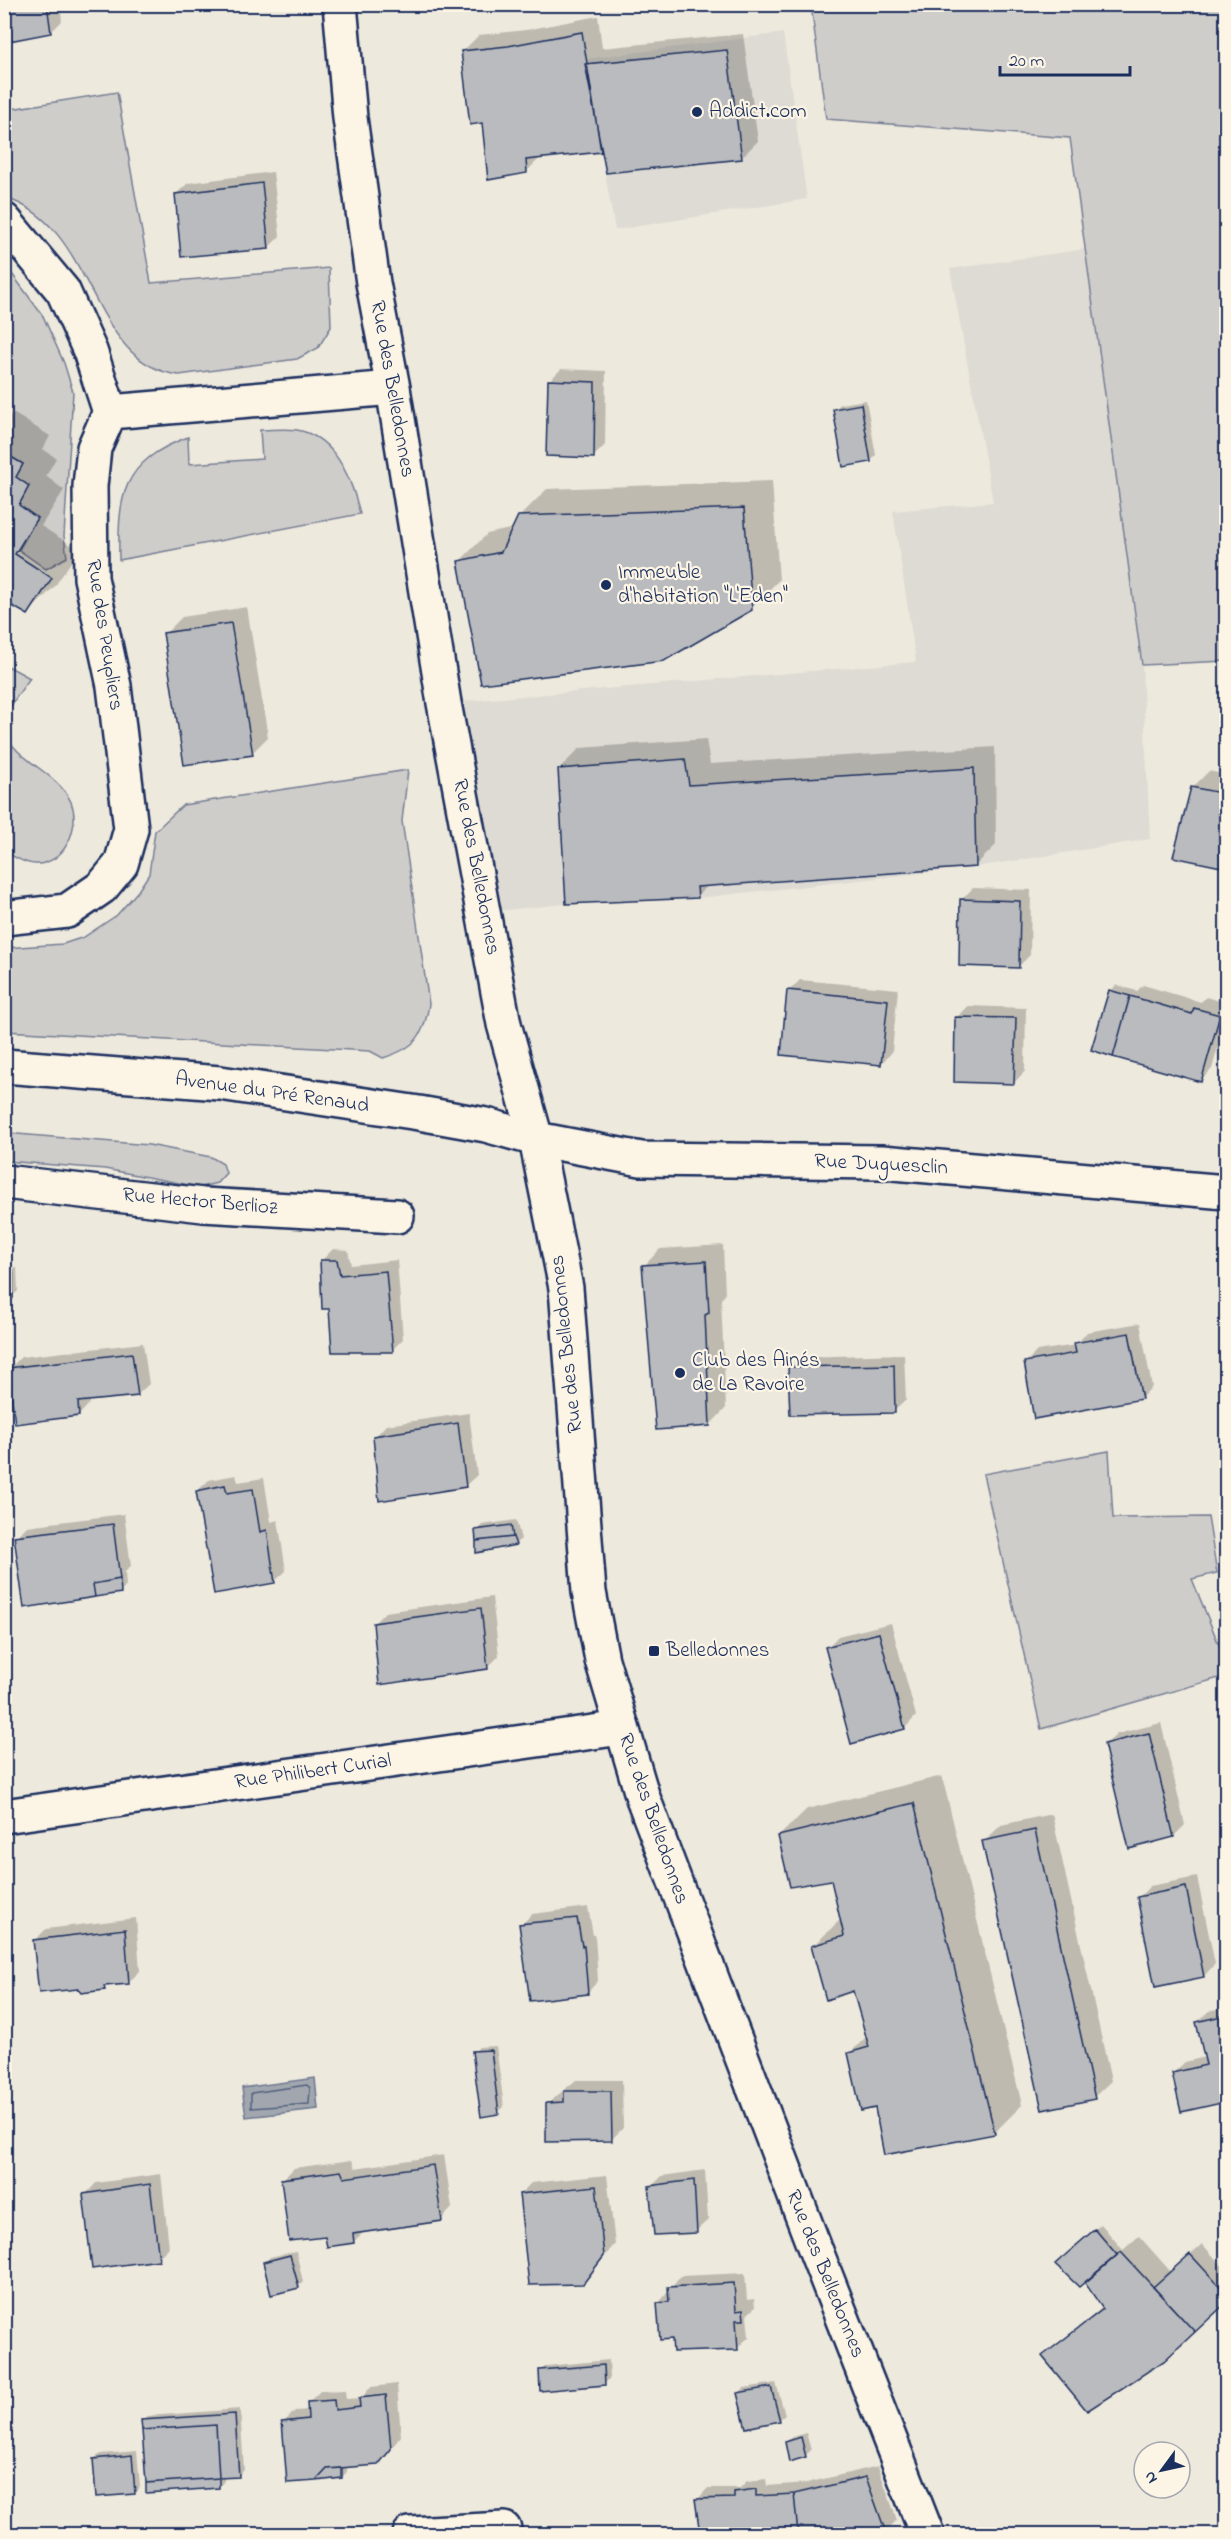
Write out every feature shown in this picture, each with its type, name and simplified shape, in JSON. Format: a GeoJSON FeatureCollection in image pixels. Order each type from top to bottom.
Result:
{"type":"FeatureCollection","features":[{"type":"Feature","properties":{"kind":"main road","name":"Rue des Belledonnes"},"geometry":{"type":"LineString","coordinates":[[340,4],[350,118],[373,283],[393,388],[444,703],[504,1024],[536,1139],[566,1287],[589,1592],[602,1660],[643,1798],[696,1941],[927,2535]]}},
{"type":"Feature","properties":{"kind":"main road"},"geometry":{"type":"LineString","coordinates":[[4,220],[63,291],[90,351],[110,412],[393,388]]}},
{"type":"Feature","properties":{"kind":"main road","name":"Rue des Peupliers"},"geometry":{"type":"LineString","coordinates":[[4,918],[67,911],[102,887],[120,864],[131,830],[114,686],[91,578],[90,486],[94,448],[110,412]]}},
{"type":"Feature","properties":{"kind":"main road","name":"Avenue du Pré Renaud"},"geometry":{"type":"LineString","coordinates":[[4,1066],[220,1083],[430,1115],[486,1125],[536,1139]]}},
{"type":"Feature","properties":{"kind":"main road","name":"Rue Duguesclin"},"geometry":{"type":"LineString","coordinates":[[536,1139],[641,1159],[882,1162],[1227,1192]]}},
{"type":"Feature","properties":{"kind":"main road","name":"Rue Hector Berlioz"},"geometry":{"type":"LineString","coordinates":[[4,1182],[203,1205],[397,1216]]}},
{"type":"Feature","properties":{"kind":"main road","name":"Rue Philibert Curial"},"geometry":{"type":"LineString","coordinates":[[4,1816],[621,1728]]}},
{"type":"Feature","properties":{"kind":"main road"},"geometry":{"type":"LineString","coordinates":[[410,2535],[504,2529]]}},
{"type":"Feature","properties":{"kind":"shaded area"},"geometry":{"type":"Polygon","coordinates":[[[811,5],[1226,5],[1226,661],[1142,665],[1070,138],[826,119],[811,5]]]}},
{"type":"Feature","properties":{"kind":"shaded area"},"geometry":{"type":"Polygon","coordinates":[[[783,33],[807,199],[615,230],[585,59],[783,33]]]}},
{"type":"Feature","properties":{"kind":"shaded area"},"geometry":{"type":"Polygon","coordinates":[[[117,92],[151,283],[329,268],[331,327],[318,348],[297,359],[179,375],[149,365],[126,346],[108,321],[76,263],[58,236],[35,213],[5,198],[5,110],[117,92]]]}},
{"type":"Feature","properties":{"kind":"shaded area"},"geometry":{"type":"Polygon","coordinates":[[[1085,249],[1142,665],[1150,839],[976,867],[698,898],[566,904],[485,912],[444,703],[916,662],[893,511],[993,502],[950,269],[1085,249]]]}},
{"type":"Feature","properties":{"kind":"shaded area"},"geometry":{"type":"Polygon","coordinates":[[[4,263],[43,316],[64,363],[73,392],[64,536],[67,557],[46,569],[19,550],[37,518],[19,505],[29,486],[16,477],[23,464],[5,453],[4,263]]]}},
{"type":"Feature","properties":{"kind":"shaded area"},"geometry":{"type":"Polygon","coordinates":[[[260,430],[297,430],[311,434],[322,441],[332,451],[347,474],[360,514],[119,560],[120,517],[123,500],[136,470],[149,458],[188,437],[189,464],[262,459],[260,430]]]}},
{"type":"Feature","properties":{"kind":"shaded area"},"geometry":{"type":"Polygon","coordinates":[[[4,664],[30,678],[9,710],[5,725],[10,741],[16,750],[65,791],[74,812],[72,832],[68,842],[55,858],[46,863],[31,864],[5,853],[4,664]]]}},
{"type":"Feature","properties":{"kind":"shaded area"},"geometry":{"type":"Polygon","coordinates":[[[408,770],[402,821],[429,1004],[421,1033],[403,1050],[383,1058],[370,1051],[5,1031],[5,948],[63,944],[84,937],[117,915],[149,874],[155,831],[183,805],[408,770]]]}},
{"type":"Feature","properties":{"kind":"shaded area"},"geometry":{"type":"Polygon","coordinates":[[[5,1133],[149,1145],[211,1157],[223,1164],[226,1173],[217,1183],[200,1187],[105,1169],[5,1161],[5,1133]]]}},
{"type":"Feature","properties":{"kind":"shaded area"},"geometry":{"type":"Polygon","coordinates":[[[1109,1451],[1113,1518],[1208,1517],[1217,1573],[1192,1579],[1226,1662],[1226,1676],[1041,1729],[983,1474],[1109,1451]]]}},
{"type":"Feature","properties":{"kind":"water"},"geometry":{"type":"Polygon","coordinates":[[[315,2078],[318,2109],[246,2117],[242,2088],[315,2078]]]}},
{"type":"Feature","properties":{"kind":"building"},"geometry":{"type":"Polygon","coordinates":[[[4,4],[47,4],[51,33],[4,42],[4,4]]]}},
{"type":"Feature","properties":{"kind":"building"},"geometry":{"type":"Polygon","coordinates":[[[582,32],[601,152],[526,160],[527,173],[488,180],[482,123],[470,125],[461,51],[508,46],[582,32]]]}},
{"type":"Feature","properties":{"kind":"building"},"geometry":{"type":"Polygon","coordinates":[[[727,50],[742,159],[606,173],[585,64],[727,50]]]}},
{"type":"Feature","properties":{"kind":"building"},"geometry":{"type":"Polygon","coordinates":[[[262,183],[269,249],[181,257],[175,194],[262,183]]]}},
{"type":"Feature","properties":{"kind":"building"},"geometry":{"type":"Polygon","coordinates":[[[548,380],[595,382],[594,458],[546,456],[548,380]]]}},
{"type":"Feature","properties":{"kind":"building"},"geometry":{"type":"Polygon","coordinates":[[[861,404],[871,462],[843,467],[833,409],[861,404]]]}},
{"type":"Feature","properties":{"kind":"building"},"geometry":{"type":"Polygon","coordinates":[[[4,453],[23,464],[16,477],[29,486],[19,505],[37,518],[15,554],[52,578],[28,615],[7,603],[4,606],[4,453]]]}},
{"type":"Feature","properties":{"kind":"building","name":"Immeuble d'habitation \"L'Eden\""},"geometry":{"type":"Polygon","coordinates":[[[744,508],[752,610],[664,661],[481,684],[458,561],[501,552],[518,516],[744,508]]]}},
{"type":"Feature","properties":{"kind":"building"},"geometry":{"type":"Polygon","coordinates":[[[231,623],[253,755],[184,765],[163,633],[231,623]]]}},
{"type":"Feature","properties":{"kind":"building"},"geometry":{"type":"Polygon","coordinates":[[[685,759],[689,785],[974,768],[976,867],[697,887],[698,898],[566,904],[558,769],[685,759]]]}},
{"type":"Feature","properties":{"kind":"building"},"geometry":{"type":"Polygon","coordinates":[[[1191,787],[1226,794],[1226,868],[1173,857],[1191,787]]]}},
{"type":"Feature","properties":{"kind":"building"},"geometry":{"type":"Polygon","coordinates":[[[960,899],[1020,901],[1019,968],[959,966],[960,899]]]}},
{"type":"Feature","properties":{"kind":"building"},"geometry":{"type":"Polygon","coordinates":[[[787,990],[888,1000],[881,1065],[781,1055],[787,990]]]}},
{"type":"Feature","properties":{"kind":"building"},"geometry":{"type":"Polygon","coordinates":[[[1109,990],[1130,996],[1113,1057],[1091,1050],[1109,990]]]}},
{"type":"Feature","properties":{"kind":"building"},"geometry":{"type":"Polygon","coordinates":[[[1130,996],[1192,1014],[1194,1008],[1220,1015],[1201,1082],[1113,1057],[1130,996]]]}},
{"type":"Feature","properties":{"kind":"building"},"geometry":{"type":"Polygon","coordinates":[[[955,1017],[1016,1018],[1014,1084],[954,1082],[955,1017]]]}},
{"type":"Feature","properties":{"kind":"building"},"geometry":{"type":"Polygon","coordinates":[[[320,1260],[337,1260],[340,1275],[386,1271],[393,1352],[332,1352],[329,1309],[322,1309],[320,1260]]]}},
{"type":"Feature","properties":{"kind":"building","name":"Club des Ainés de La Ravoire"},"geometry":{"type":"Polygon","coordinates":[[[706,1261],[709,1313],[705,1315],[710,1426],[656,1430],[642,1265],[706,1261]]]}},
{"type":"Feature","properties":{"kind":"building"},"geometry":{"type":"Polygon","coordinates":[[[13,1272],[13,1298],[4,1298],[4,1273],[13,1272]]]}},
{"type":"Feature","properties":{"kind":"building"},"geometry":{"type":"Polygon","coordinates":[[[1129,1333],[1142,1399],[1034,1419],[1024,1362],[1076,1353],[1074,1343],[1129,1333]]]}},
{"type":"Feature","properties":{"kind":"building"},"geometry":{"type":"Polygon","coordinates":[[[132,1353],[138,1396],[78,1402],[79,1416],[15,1424],[8,1368],[132,1353]]]}},
{"type":"Feature","properties":{"kind":"building"},"geometry":{"type":"Polygon","coordinates":[[[894,1365],[895,1413],[790,1415],[788,1367],[894,1365]]]}},
{"type":"Feature","properties":{"kind":"building"},"geometry":{"type":"Polygon","coordinates":[[[458,1423],[466,1487],[379,1501],[373,1436],[458,1423]]]}},
{"type":"Feature","properties":{"kind":"building"},"geometry":{"type":"Polygon","coordinates":[[[225,1485],[227,1493],[253,1489],[260,1532],[267,1530],[275,1583],[214,1594],[196,1491],[225,1485]]]}},
{"type":"Feature","properties":{"kind":"building"},"geometry":{"type":"Polygon","coordinates":[[[113,1524],[120,1579],[93,1584],[95,1597],[24,1608],[14,1536],[113,1524]]]}},
{"type":"Feature","properties":{"kind":"building"},"geometry":{"type":"Polygon","coordinates":[[[511,1525],[513,1537],[476,1541],[475,1530],[511,1525]]]}},
{"type":"Feature","properties":{"kind":"building"},"geometry":{"type":"Polygon","coordinates":[[[513,1537],[516,1545],[476,1553],[476,1541],[513,1537]]]}},
{"type":"Feature","properties":{"kind":"building"},"geometry":{"type":"Polygon","coordinates":[[[120,1579],[121,1593],[95,1597],[93,1584],[120,1579]]]}},
{"type":"Feature","properties":{"kind":"building"},"geometry":{"type":"Polygon","coordinates":[[[481,1608],[488,1669],[379,1685],[373,1623],[481,1608]]]}},
{"type":"Feature","properties":{"kind":"building"},"geometry":{"type":"Polygon","coordinates":[[[879,1633],[905,1729],[851,1744],[825,1647],[879,1633]]]}},
{"type":"Feature","properties":{"kind":"building"},"geometry":{"type":"Polygon","coordinates":[[[1149,1733],[1174,1837],[1129,1849],[1104,1744],[1149,1733]]]}},
{"type":"Feature","properties":{"kind":"building"},"geometry":{"type":"Polygon","coordinates":[[[914,1803],[995,2134],[884,2155],[875,2108],[861,2111],[848,2053],[869,2047],[853,1991],[826,2000],[811,1946],[844,1936],[831,1880],[790,1887],[778,1836],[914,1803]]]}},
{"type":"Feature","properties":{"kind":"building"},"geometry":{"type":"Polygon","coordinates":[[[1035,1830],[1095,2099],[1042,2110],[982,1841],[1035,1830]]]}},
{"type":"Feature","properties":{"kind":"building"},"geometry":{"type":"Polygon","coordinates":[[[1186,1887],[1204,1977],[1155,1987],[1137,1897],[1186,1887]]]}},
{"type":"Feature","properties":{"kind":"building"},"geometry":{"type":"Polygon","coordinates":[[[577,1918],[582,1946],[584,1946],[588,1994],[530,2001],[519,1924],[577,1918]]]}},
{"type":"Feature","properties":{"kind":"building"},"geometry":{"type":"Polygon","coordinates":[[[125,1929],[129,1984],[104,1986],[105,1990],[81,1993],[78,1989],[39,1993],[33,1940],[125,1929]]]}},
{"type":"Feature","properties":{"kind":"building"},"geometry":{"type":"Polygon","coordinates":[[[1226,2015],[1226,2102],[1181,2112],[1172,2073],[1206,2065],[1196,2022],[1226,2015]]]}},
{"type":"Feature","properties":{"kind":"building"},"geometry":{"type":"Polygon","coordinates":[[[491,2050],[499,2114],[481,2117],[472,2051],[491,2050]]]}},
{"type":"Feature","properties":{"kind":"building"},"geometry":{"type":"Polygon","coordinates":[[[564,2091],[611,2091],[612,2141],[546,2142],[546,2103],[564,2102],[564,2091]]]}},
{"type":"Feature","properties":{"kind":"building"},"geometry":{"type":"Polygon","coordinates":[[[433,2165],[442,2221],[353,2234],[354,2243],[327,2247],[325,2237],[289,2241],[281,2179],[341,2171],[344,2178],[433,2165]]]}},
{"type":"Feature","properties":{"kind":"building"},"geometry":{"type":"Polygon","coordinates":[[[694,2180],[697,2233],[654,2235],[649,2186],[694,2180]]]}},
{"type":"Feature","properties":{"kind":"building"},"geometry":{"type":"Polygon","coordinates":[[[150,2184],[159,2260],[92,2269],[83,2194],[150,2184]]]}},
{"type":"Feature","properties":{"kind":"building"},"geometry":{"type":"Polygon","coordinates":[[[596,2186],[604,2256],[583,2284],[529,2285],[519,2194],[596,2186]]]}},
{"type":"Feature","properties":{"kind":"building"},"geometry":{"type":"Polygon","coordinates":[[[1095,2229],[1117,2255],[1079,2287],[1055,2264],[1095,2229]]]}},
{"type":"Feature","properties":{"kind":"building"},"geometry":{"type":"Polygon","coordinates":[[[1121,2252],[1195,2332],[1164,2361],[1087,2411],[1042,2356],[1103,2309],[1085,2283],[1121,2252]]]}},
{"type":"Feature","properties":{"kind":"building"},"geometry":{"type":"Polygon","coordinates":[[[1190,2254],[1226,2293],[1226,2303],[1195,2332],[1153,2287],[1190,2254]]]}},
{"type":"Feature","properties":{"kind":"building"},"geometry":{"type":"Polygon","coordinates":[[[290,2255],[299,2288],[271,2295],[263,2262],[290,2255]]]}},
{"type":"Feature","properties":{"kind":"building"},"geometry":{"type":"Polygon","coordinates":[[[734,2283],[736,2311],[743,2310],[744,2320],[736,2320],[738,2350],[673,2352],[672,2339],[660,2340],[657,2303],[669,2302],[668,2287],[734,2283]]]}},
{"type":"Feature","properties":{"kind":"building"},"geometry":{"type":"Polygon","coordinates":[[[604,2365],[605,2385],[540,2391],[539,2370],[604,2365]]]}},
{"type":"Feature","properties":{"kind":"building"},"geometry":{"type":"Polygon","coordinates":[[[771,2387],[780,2421],[746,2428],[737,2393],[771,2387]]]}},
{"type":"Feature","properties":{"kind":"building"},"geometry":{"type":"Polygon","coordinates":[[[386,2395],[391,2449],[378,2465],[327,2469],[316,2481],[287,2483],[282,2422],[308,2419],[307,2402],[334,2400],[335,2410],[360,2407],[359,2398],[386,2395]]]}},
{"type":"Feature","properties":{"kind":"building"},"geometry":{"type":"Polygon","coordinates":[[[235,2414],[239,2477],[219,2478],[216,2425],[142,2430],[141,2420],[235,2414]]]}},
{"type":"Feature","properties":{"kind":"building"},"geometry":{"type":"Polygon","coordinates":[[[216,2425],[219,2478],[146,2483],[142,2430],[216,2425]]]}},
{"type":"Feature","properties":{"kind":"building"},"geometry":{"type":"Polygon","coordinates":[[[801,2437],[806,2457],[789,2462],[785,2442],[801,2437]]]}},
{"type":"Feature","properties":{"kind":"building"},"geometry":{"type":"Polygon","coordinates":[[[132,2455],[135,2494],[96,2497],[93,2459],[132,2455]]]}},
{"type":"Feature","properties":{"kind":"building"},"geometry":{"type":"Polygon","coordinates":[[[342,2468],[342,2478],[316,2481],[327,2469],[342,2468]]]}},
{"type":"Feature","properties":{"kind":"building"},"geometry":{"type":"Polygon","coordinates":[[[866,2477],[886,2533],[798,2534],[794,2494],[866,2477]]]}},
{"type":"Feature","properties":{"kind":"building"},"geometry":{"type":"Polygon","coordinates":[[[219,2478],[219,2488],[146,2493],[146,2483],[219,2478]]]}},
{"type":"Feature","properties":{"kind":"building"},"geometry":{"type":"Polygon","coordinates":[[[756,2489],[756,2496],[794,2494],[798,2534],[700,2534],[695,2499],[734,2498],[734,2492],[756,2489]]]}},
{"type":"Feature","properties":{"kind":"place","name":"Addict.com"},"geometry":{"type":"Point","coordinates":[697,112]}},
{"type":"Feature","properties":{"kind":"place","name":"Immeuble d'habitation \"L'Eden\""},"geometry":{"type":"Point","coordinates":[606,585]}},
{"type":"Feature","properties":{"kind":"place","name":"Club des Ainés de La Ravoire"},"geometry":{"type":"Point","coordinates":[680,1373]}},
{"type":"Feature","properties":{"kind":"place","name":"Belledonnes"},"geometry":{"type":"Point","coordinates":[654,1651]}}]}
